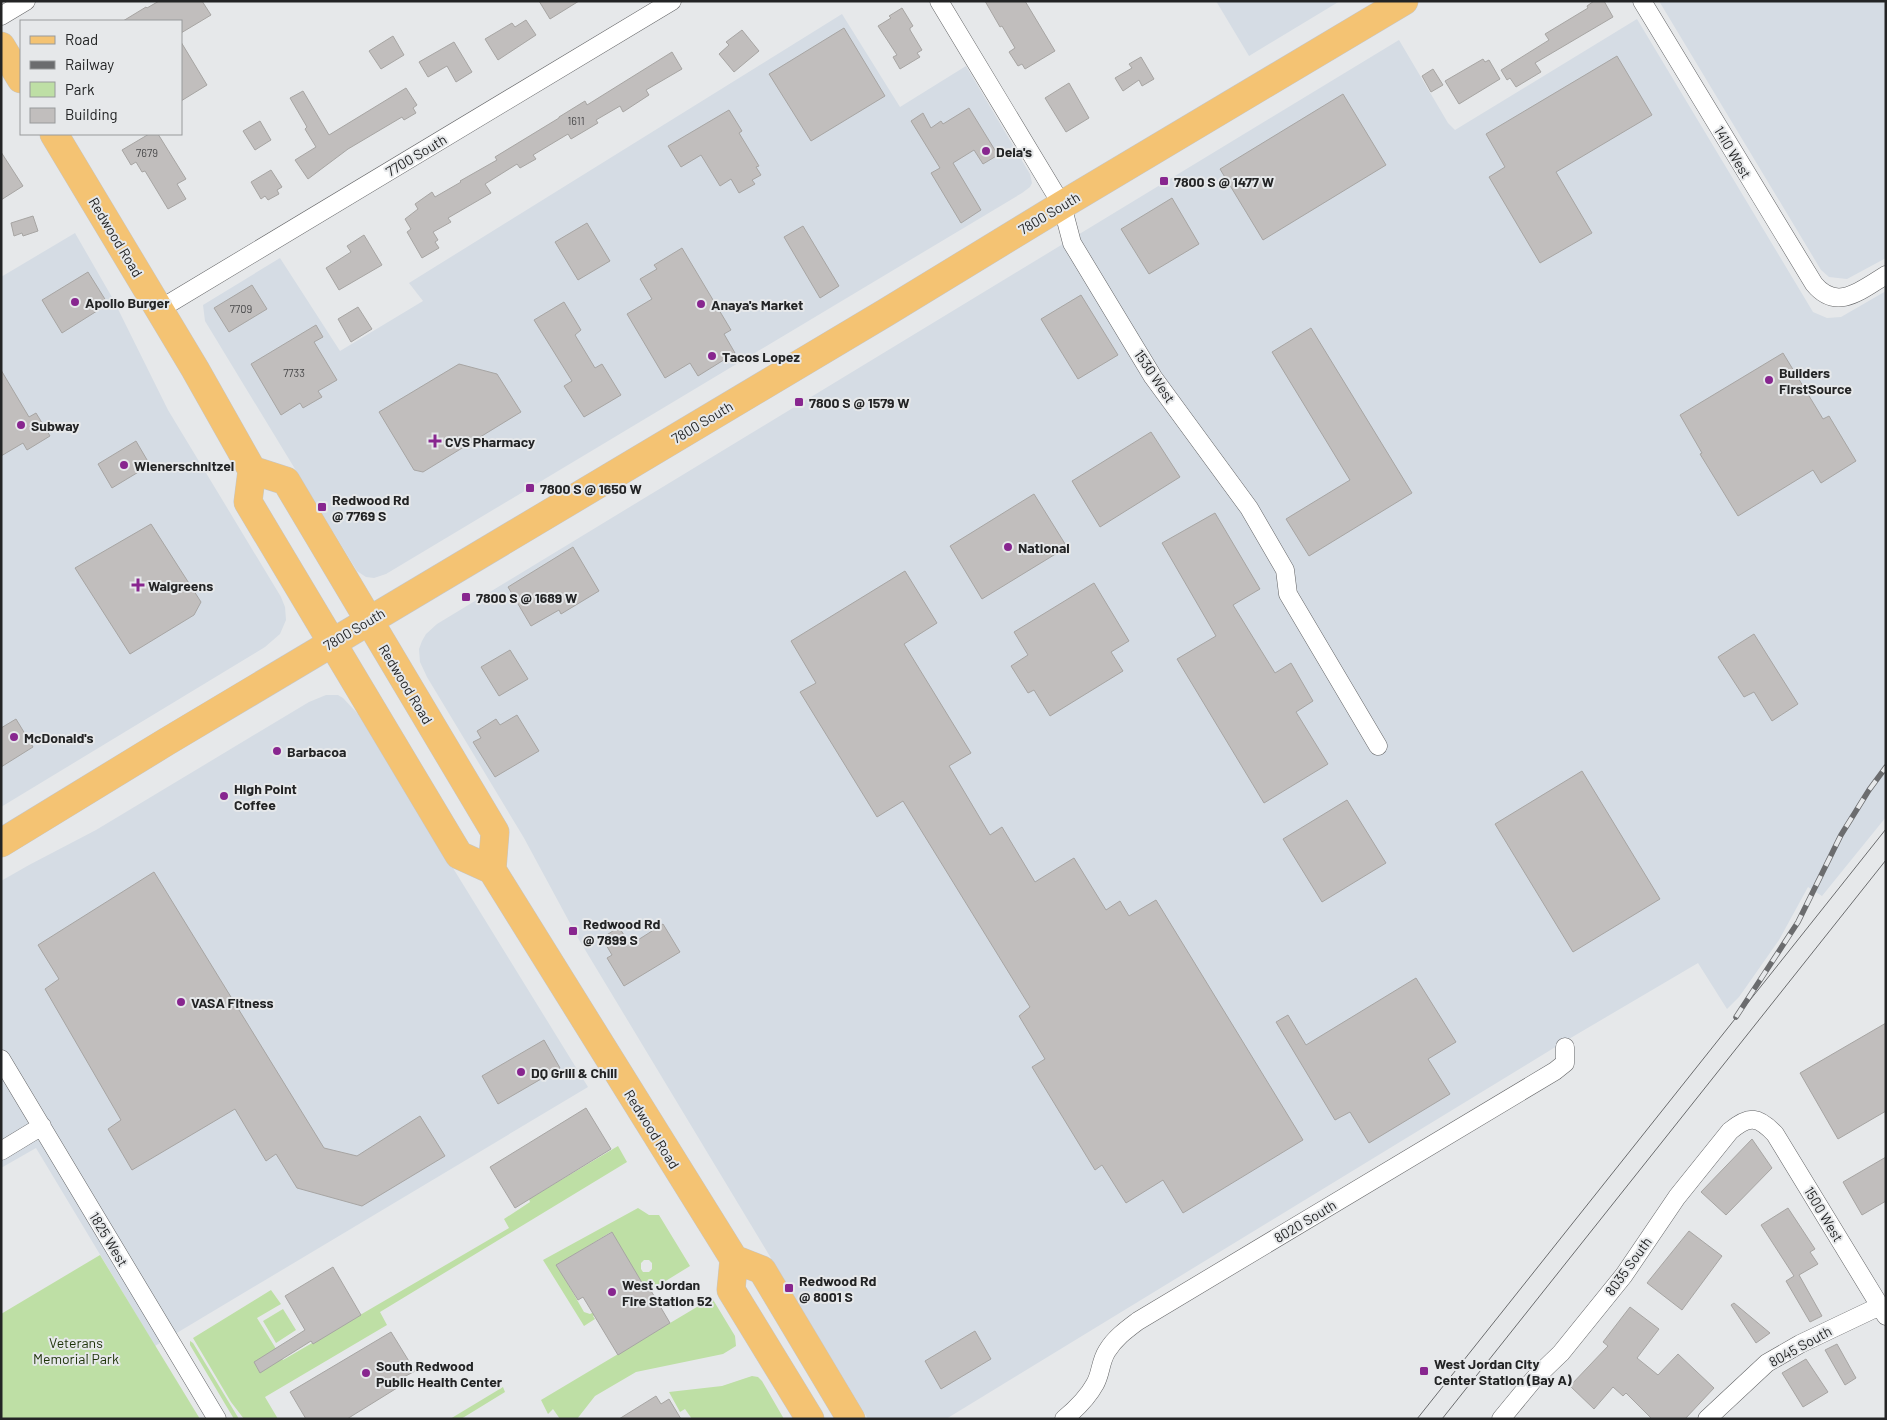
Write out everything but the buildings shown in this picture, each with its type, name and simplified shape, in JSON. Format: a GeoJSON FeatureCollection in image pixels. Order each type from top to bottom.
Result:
{"type":"FeatureCollection","features":[{"type":"Feature","properties":{"kind":"main road","name":"7800 South"},"geometry":{"type":"LineString","coordinates":[[1,843],[332,642],[822,351],[1404,1]]}},
{"type":"Feature","properties":{"kind":"main road"},"geometry":{"type":"LineString","coordinates":[[1,46],[20,77]]}},
{"type":"Feature","properties":{"kind":"main road","name":"Redwood Road"},"geometry":{"type":"LineString","coordinates":[[55,135],[160,309],[252,470],[286,481],[495,832],[492,870],[734,1259]]}},
{"type":"Feature","properties":{"kind":"main road"},"geometry":{"type":"LineString","coordinates":[[252,470],[248,502],[459,855],[492,870]]}},
{"type":"Feature","properties":{"kind":"main road"},"geometry":{"type":"LineString","coordinates":[[810,1419],[731,1290],[734,1259],[762,1270],[851,1419]]}},
{"type":"Feature","properties":{"kind":"street"},"geometry":{"type":"LineString","coordinates":[[1,16],[26,1]]}},
{"type":"Feature","properties":{"kind":"street","name":"7700 South"},"geometry":{"type":"LineString","coordinates":[[160,309],[672,1]]}},
{"type":"Feature","properties":{"kind":"street","name":"1530 West"},"geometry":{"type":"LineString","coordinates":[[939,1],[1062,205],[1072,243],[1153,376],[1249,508],[1286,570],[1288,594],[1378,746]]}},
{"type":"Feature","properties":{"kind":"street","name":"1410 West"},"geometry":{"type":"LineString","coordinates":[[1642,1],[1821,293],[1830,298],[1841,298],[1855,294],[1886,275]]}},
{"type":"Feature","properties":{"kind":"street","name":"8020 South"},"geometry":{"type":"LineString","coordinates":[[1064,1419],[1083,1400],[1096,1382],[1100,1365],[1107,1351],[1121,1334],[1138,1321],[1555,1071],[1564,1063],[1565,1047]]}},
{"type":"Feature","properties":{"kind":"street","name":"1825 West"},"geometry":{"type":"LineString","coordinates":[[1,1058],[217,1419]]}},
{"type":"Feature","properties":{"kind":"street","name":"8035 South"},"geometry":{"type":"LineString","coordinates":[[1500,1419],[1534,1379],[1561,1353],[1618,1282],[1677,1197],[1730,1131],[1748,1119],[1755,1120]]}},
{"type":"Feature","properties":{"kind":"street","name":"1500 West"},"geometry":{"type":"LineString","coordinates":[[1755,1120],[1766,1124],[1775,1134],[1883,1311]]}},
{"type":"Feature","properties":{"kind":"street"},"geometry":{"type":"LineString","coordinates":[[1,1151],[42,1126]]}},
{"type":"Feature","properties":{"kind":"street","name":"8045 South"},"geometry":{"type":"LineString","coordinates":[[1707,1419],[1768,1363],[1800,1344],[1883,1311]]}},
{"type":"Feature","properties":{"kind":"shaded area"},"geometry":{"type":"Polygon","coordinates":[[[1216,1],[1340,1],[1249,56],[1216,1]]]}},
{"type":"Feature","properties":{"kind":"shaded area"},"geometry":{"type":"Polygon","coordinates":[[[1659,1],[1886,1],[1886,258],[1847,279],[1829,277],[1821,270],[1659,1]]]}},
{"type":"Feature","properties":{"kind":"shaded area"},"geometry":{"type":"Polygon","coordinates":[[[842,14],[900,107],[966,66],[1030,174],[1032,183],[1030,187],[386,574],[374,578],[366,577],[357,571],[205,321],[203,305],[280,258],[340,351],[423,301],[409,283],[842,14]]]}},
{"type":"Feature","properties":{"kind":"shaded area"},"geometry":{"type":"Polygon","coordinates":[[[1637,19],[1813,312],[1827,318],[1841,317],[1886,291],[1886,817],[1822,896],[1808,887],[1779,940],[1739,997],[1727,1009],[1698,963],[1557,1046],[946,1419],[868,1419],[578,938],[524,838],[427,677],[420,662],[419,649],[422,641],[426,634],[437,624],[1399,40],[1448,123],[1455,130],[1637,19]]]}},
{"type":"Feature","properties":{"kind":"shaded area"},"geometry":{"type":"Polygon","coordinates":[[[75,233],[113,299],[168,410],[281,597],[285,607],[286,620],[280,634],[265,647],[1,807],[1,277],[75,233]]]}},
{"type":"Feature","properties":{"kind":"shaded area"},"geometry":{"type":"Polygon","coordinates":[[[326,695],[338,695],[358,714],[588,1087],[155,1346],[36,1148],[1,1168],[1,881],[96,830],[309,702],[326,695]]]}},
{"type":"Feature","properties":{"kind":"green space"},"geometry":{"type":"Polygon","coordinates":[[[618,1146],[627,1162],[380,1312],[387,1325],[265,1397],[278,1419],[244,1419],[231,1402],[193,1338],[271,1290],[281,1304],[257,1318],[283,1360],[509,1228],[504,1219],[530,1202],[529,1199],[618,1146]]]}},
{"type":"Feature","properties":{"kind":"green space"},"geometry":{"type":"Polygon","coordinates":[[[638,1208],[649,1215],[659,1215],[690,1266],[651,1290],[647,1284],[641,1288],[611,1232],[557,1265],[584,1312],[590,1314],[596,1311],[597,1313],[593,1316],[595,1319],[584,1326],[543,1260],[638,1208]],[[644,1260],[641,1263],[643,1272],[649,1272],[652,1269],[652,1263],[649,1260],[644,1260]]]}},
{"type":"Feature","properties":{"kind":"green space","name":"Veterans Memorial Park"},"geometry":{"type":"Polygon","coordinates":[[[100,1255],[200,1419],[1,1419],[1,1314],[100,1255]]]}},
{"type":"Feature","properties":{"kind":"green space"},"geometry":{"type":"Polygon","coordinates":[[[712,1298],[735,1336],[736,1346],[723,1354],[636,1372],[595,1396],[577,1419],[560,1419],[553,1409],[548,1414],[541,1400],[712,1298]]]}},
{"type":"Feature","properties":{"kind":"green space"},"geometry":{"type":"Polygon","coordinates":[[[283,1309],[296,1330],[276,1343],[263,1321],[283,1309]]]}},
{"type":"Feature","properties":{"kind":"green space"},"geometry":{"type":"Polygon","coordinates":[[[190,1341],[239,1419],[234,1419],[190,1345],[190,1341]]]}},
{"type":"Feature","properties":{"kind":"green space"},"geometry":{"type":"Polygon","coordinates":[[[752,1376],[758,1377],[762,1381],[784,1419],[692,1419],[685,1409],[680,1412],[669,1392],[722,1386],[752,1376]]]}},
{"type":"Feature","properties":{"kind":"green space"},"geometry":{"type":"Polygon","coordinates":[[[503,1387],[505,1392],[461,1419],[450,1419],[503,1387]]]}},
{"type":"Feature","properties":{"kind":"tram line"},"geometry":{"type":"LineString","coordinates":[[1417,1419],[1886,829]]}},
{"type":"Feature","properties":{"kind":"tram line"},"geometry":{"type":"LineString","coordinates":[[1442,1419],[1886,860]]}},
{"type":"Feature","properties":{"kind":"railway"},"geometry":{"type":"LineString","coordinates":[[1736,1017],[1798,922],[1841,835],[1886,767]]}},
{"type":"Feature","properties":{"kind":"place","name":"Deia's"},"geometry":{"type":"Point","coordinates":[986,151]}},
{"type":"Feature","properties":{"kind":"place","name":"7800 S @ 1477 W"},"geometry":{"type":"Point","coordinates":[1164,181]}},
{"type":"Feature","properties":{"kind":"place","name":"Apollo Burger"},"geometry":{"type":"Point","coordinates":[75,302]}},
{"type":"Feature","properties":{"kind":"place","name":"Anaya's Market"},"geometry":{"type":"Point","coordinates":[701,304]}},
{"type":"Feature","properties":{"kind":"place","name":"Tacos Lopez"},"geometry":{"type":"Point","coordinates":[712,356]}},
{"type":"Feature","properties":{"kind":"place","name":"Builders FirstSource"},"geometry":{"type":"Point","coordinates":[1769,380]}},
{"type":"Feature","properties":{"kind":"place","name":"7800 S @ 1579 W"},"geometry":{"type":"Point","coordinates":[799,402]}},
{"type":"Feature","properties":{"kind":"place","name":"Subway"},"geometry":{"type":"Point","coordinates":[21,425]}},
{"type":"Feature","properties":{"kind":"place","name":"CVS Pharmacy"},"geometry":{"type":"Point","coordinates":[435,441]}},
{"type":"Feature","properties":{"kind":"place","name":"Wienerschnitzel"},"geometry":{"type":"Point","coordinates":[124,465]}},
{"type":"Feature","properties":{"kind":"place","name":"7800 S @ 1650 W"},"geometry":{"type":"Point","coordinates":[530,488]}},
{"type":"Feature","properties":{"kind":"place","name":"Redwood Rd @ 7769 S"},"geometry":{"type":"Point","coordinates":[322,507]}},
{"type":"Feature","properties":{"kind":"place","name":"National"},"geometry":{"type":"Point","coordinates":[1008,547]}},
{"type":"Feature","properties":{"kind":"place","name":"Walgreens"},"geometry":{"type":"Point","coordinates":[138,585]}},
{"type":"Feature","properties":{"kind":"place","name":"7800 S @ 1689 W"},"geometry":{"type":"Point","coordinates":[466,597]}},
{"type":"Feature","properties":{"kind":"place","name":"McDonald's"},"geometry":{"type":"Point","coordinates":[14,737]}},
{"type":"Feature","properties":{"kind":"place","name":"Barbacoa"},"geometry":{"type":"Point","coordinates":[277,751]}},
{"type":"Feature","properties":{"kind":"place","name":"High Point Coffee"},"geometry":{"type":"Point","coordinates":[224,796]}},
{"type":"Feature","properties":{"kind":"place","name":"Redwood Rd @ 7899 S"},"geometry":{"type":"Point","coordinates":[573,931]}},
{"type":"Feature","properties":{"kind":"place","name":"VASA Fitness"},"geometry":{"type":"Point","coordinates":[181,1002]}},
{"type":"Feature","properties":{"kind":"place","name":"DQ Grill & Chill"},"geometry":{"type":"Point","coordinates":[521,1072]}},
{"type":"Feature","properties":{"kind":"place","name":"Redwood Rd @ 8001 S"},"geometry":{"type":"Point","coordinates":[789,1288]}},
{"type":"Feature","properties":{"kind":"place","name":"West Jordan Fire Station 52"},"geometry":{"type":"Point","coordinates":[612,1292]}},
{"type":"Feature","properties":{"kind":"place","name":"West Jordan City Center Station (Bay A)"},"geometry":{"type":"Point","coordinates":[1424,1371]}},
{"type":"Feature","properties":{"kind":"place","name":"South Redwood Public Health Center"},"geometry":{"type":"Point","coordinates":[366,1373]}}]}
